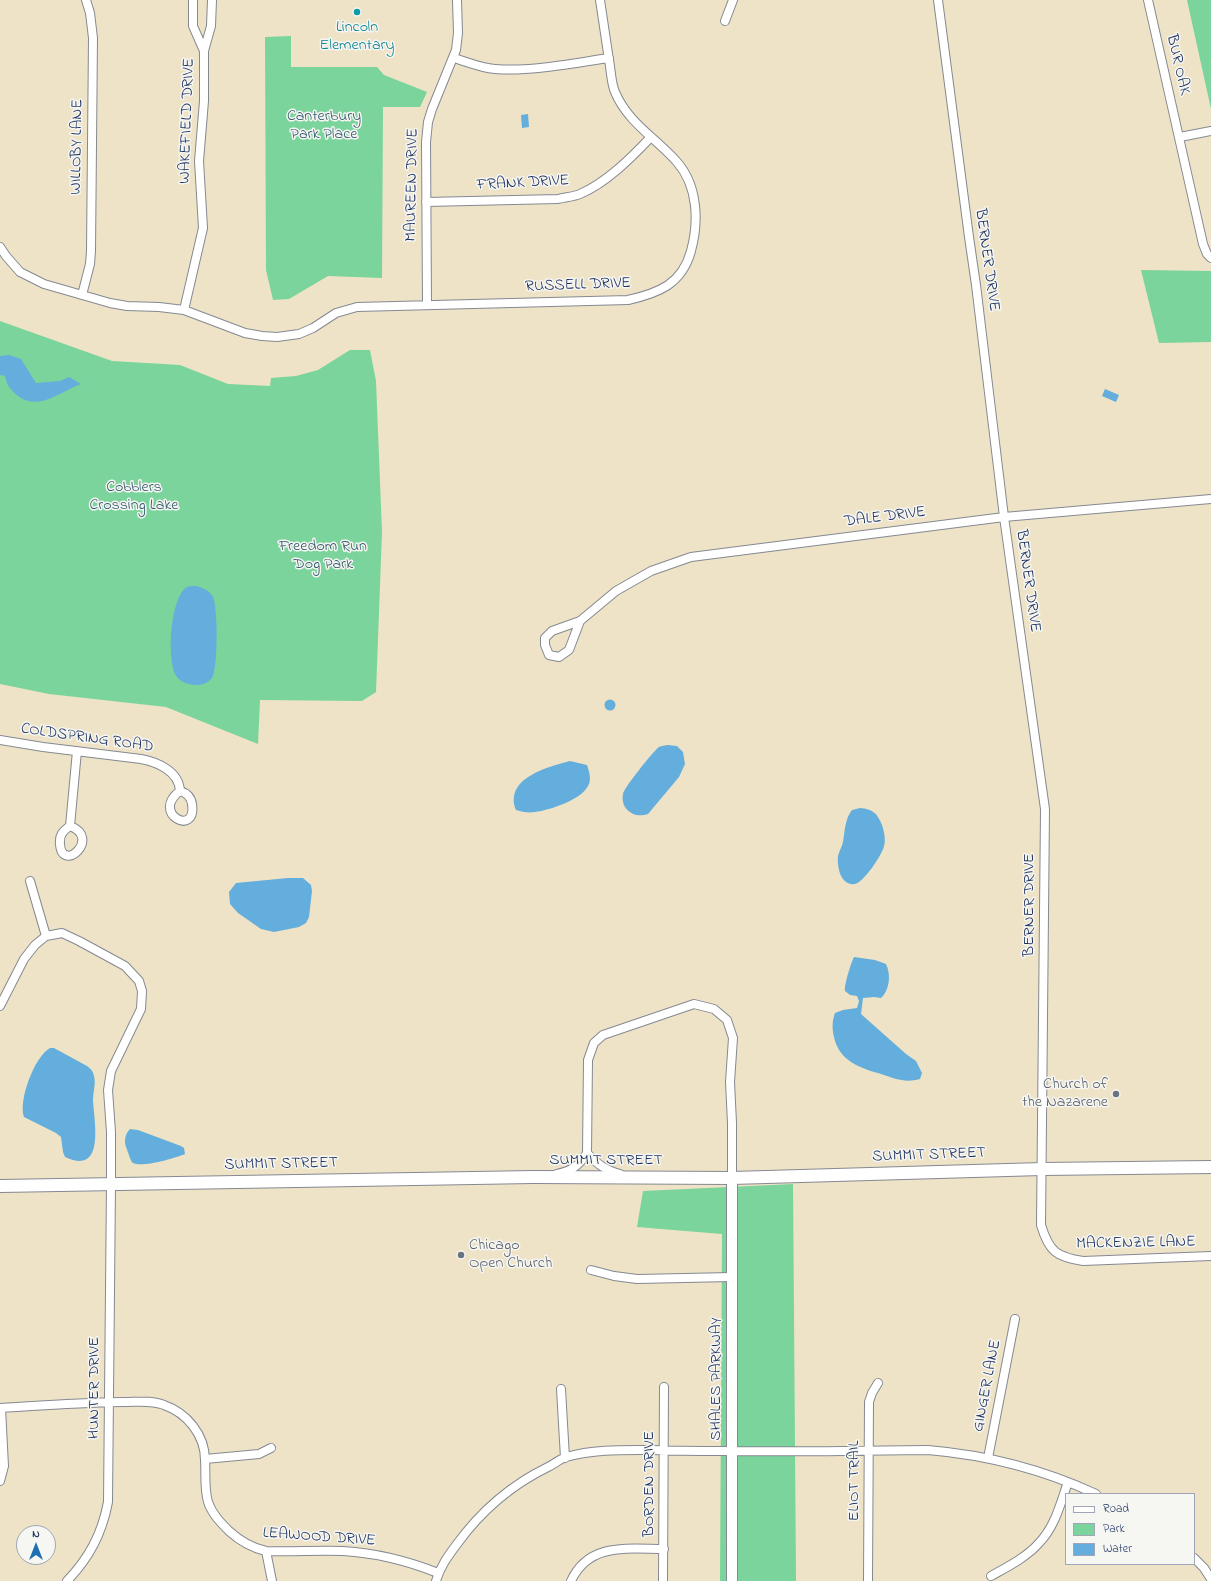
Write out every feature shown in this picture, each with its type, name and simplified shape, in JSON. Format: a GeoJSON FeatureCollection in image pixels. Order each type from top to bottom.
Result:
{"type":"FeatureCollection","features":[{"type":"Feature","properties":{"kind":"main road","name":"SUMMIT STREET"},"geometry":{"type":"LineString","coordinates":[[0,1186],[533,1177],[732,1178],[1042,1169],[1211,1167]]}},
{"type":"Feature","properties":{"kind":"street","name":"WILLOBY LANE"},"geometry":{"type":"LineString","coordinates":[[82,295],[90,264],[91,251],[93,38],[90,13],[86,0]]}},
{"type":"Feature","properties":{"kind":"street","name":"WAKEFIELD DRIVE"},"geometry":{"type":"LineString","coordinates":[[193,0],[193,26],[204,51]]}},
{"type":"Feature","properties":{"kind":"street","name":"WAKEFIELD DRIVE"},"geometry":{"type":"LineString","coordinates":[[184,310],[203,228],[199,161],[204,101],[204,51],[211,26],[212,0]]}},
{"type":"Feature","properties":{"kind":"street","name":"MAUREEN DRIVE"},"geometry":{"type":"LineString","coordinates":[[427,304],[426,142],[428,122],[441,86],[454,58],[457,42],[457,0]]}},
{"type":"Feature","properties":{"kind":"street","name":"RUSSELL DRIVE"},"geometry":{"type":"LineString","coordinates":[[0,247],[20,272],[44,284],[110,303],[127,306],[159,307],[184,310],[244,333],[277,337],[302,333],[336,313],[357,306],[628,300],[645,296],[664,288],[675,280],[682,272],[694,241],[694,196],[690,182],[684,172],[677,163],[626,113],[615,92],[600,0]]}},
{"type":"Feature","properties":{"kind":"street"},"geometry":{"type":"LineString","coordinates":[[725,21],[733,0]]}},
{"type":"Feature","properties":{"kind":"street","name":"BERNER DRIVE"},"geometry":{"type":"LineString","coordinates":[[938,0],[976,285],[1004,517],[1045,809],[1042,1169]]}},
{"type":"Feature","properties":{"kind":"street","name":"BUR OAK"},"geometry":{"type":"LineString","coordinates":[[1148,0],[1203,244],[1207,254],[1211,258]]}},
{"type":"Feature","properties":{"kind":"street"},"geometry":{"type":"LineString","coordinates":[[454,58],[494,69],[511,70],[609,58]]}},
{"type":"Feature","properties":{"kind":"street"},"geometry":{"type":"LineString","coordinates":[[1180,137],[1211,131]]}},
{"type":"Feature","properties":{"kind":"street","name":"FRANK DRIVE"},"geometry":{"type":"LineString","coordinates":[[426,202],[558,199],[579,194],[598,184],[631,157],[650,138]]}},
{"type":"Feature","properties":{"kind":"street","name":"DALE DRIVE"},"geometry":{"type":"LineString","coordinates":[[580,621],[569,650],[559,657],[550,655],[545,646],[545,638],[552,631],[580,621],[616,591],[651,571],[691,557],[1004,517],[1211,499]]}},
{"type":"Feature","properties":{"kind":"street","name":"COLDSPRING ROAD"},"geometry":{"type":"LineString","coordinates":[[0,740],[43,748],[77,751],[154,762],[172,773],[180,786],[180,790]]}},
{"type":"Feature","properties":{"kind":"street"},"geometry":{"type":"LineString","coordinates":[[70,826],[77,751]]}},
{"type":"Feature","properties":{"kind":"street"},"geometry":{"type":"LineString","coordinates":[[0,1006],[24,959],[35,945],[46,936],[30,881]]}},
{"type":"Feature","properties":{"kind":"street","name":"HUNTER DRIVE"},"geometry":{"type":"LineString","coordinates":[[46,936],[62,933],[124,966],[139,981],[142,991],[141,1009],[112,1071],[108,1090],[111,1132],[112,1184],[109,1324],[109,1477],[106,1512],[98,1539],[81,1566],[67,1581]]}},
{"type":"Feature","properties":{"kind":"street"},"geometry":{"type":"LineString","coordinates":[[533,1177],[558,1174],[569,1170],[580,1164],[587,1153],[588,1060],[594,1043],[603,1035],[694,1004],[714,1009],[727,1020],[733,1038],[730,1082],[732,1178]]}},
{"type":"Feature","properties":{"kind":"street"},"geometry":{"type":"LineString","coordinates":[[587,1153],[597,1164],[609,1171],[630,1177]]}},
{"type":"Feature","properties":{"kind":"street","name":"MACKENZIE LANE"},"geometry":{"type":"LineString","coordinates":[[1042,1169],[1042,1225],[1046,1240],[1054,1250],[1066,1258],[1083,1261],[1211,1256]]}},
{"type":"Feature","properties":{"kind":"street","name":"SHALES PARKWAY"},"geometry":{"type":"LineString","coordinates":[[732,1178],[732,1581]]}},
{"type":"Feature","properties":{"kind":"street"},"geometry":{"type":"LineString","coordinates":[[591,1270],[614,1276],[637,1279],[732,1277]]}},
{"type":"Feature","properties":{"kind":"street","name":"GINGER LANE"},"geometry":{"type":"LineString","coordinates":[[988,1458],[1015,1319]]}},
{"type":"Feature","properties":{"kind":"street","name":"ELIOT TRAIL"},"geometry":{"type":"LineString","coordinates":[[868,1581],[869,1402],[878,1383]]}},
{"type":"Feature","properties":{"kind":"street","name":"BORDEN DRIVE"},"geometry":{"type":"LineString","coordinates":[[664,1387],[664,1581]]}},
{"type":"Feature","properties":{"kind":"street"},"geometry":{"type":"LineString","coordinates":[[561,1389],[566,1458]]}},
{"type":"Feature","properties":{"kind":"street","name":"LEAWOOD DRIVE"},"geometry":{"type":"LineString","coordinates":[[0,1408],[110,1402],[147,1402],[163,1404],[175,1409],[194,1426],[205,1451],[206,1494],[208,1503],[214,1514],[244,1543],[266,1551],[344,1551],[363,1553],[413,1564],[437,1577]]}},
{"type":"Feature","properties":{"kind":"street"},"geometry":{"type":"LineString","coordinates":[[0,1408],[4,1466],[0,1481]]}},
{"type":"Feature","properties":{"kind":"street"},"geometry":{"type":"LineString","coordinates":[[205,1459],[259,1454],[271,1448]]}},
{"type":"Feature","properties":{"kind":"street"},"geometry":{"type":"LineString","coordinates":[[437,1577],[448,1556],[471,1526],[500,1497],[528,1478],[566,1458],[593,1452],[664,1450],[928,1450],[988,1458],[1015,1464],[1068,1482],[1094,1493]]}},
{"type":"Feature","properties":{"kind":"street"},"geometry":{"type":"LineString","coordinates":[[991,1576],[1029,1552],[1045,1537],[1051,1526],[1068,1482]]}},
{"type":"Feature","properties":{"kind":"street"},"geometry":{"type":"LineString","coordinates":[[571,1581],[577,1569],[590,1557],[597,1553],[614,1549],[664,1549]]}},
{"type":"Feature","properties":{"kind":"street"},"geometry":{"type":"LineString","coordinates":[[266,1551],[272,1581]]}},
{"type":"Feature","properties":{"kind":"street"},"geometry":{"type":"LineString","coordinates":[[1195,1559],[1204,1568],[1211,1579]]}},
{"type":"Feature","properties":{"kind":"green space"},"geometry":{"type":"Polygon","coordinates":[[[1187,0],[1211,0],[1211,109],[1187,0]]]}},
{"type":"Feature","properties":{"kind":"green space","name":"Canterbury Park Place"},"geometry":{"type":"Polygon","coordinates":[[[291,36],[291,67],[377,67],[384,75],[427,92],[420,107],[383,107],[382,278],[328,276],[289,299],[273,300],[266,270],[265,37],[291,36]]]}},
{"type":"Feature","properties":{"kind":"green space"},"geometry":{"type":"Polygon","coordinates":[[[1141,270],[1211,271],[1211,342],[1159,343],[1141,270]]]}},
{"type":"Feature","properties":{"kind":"green space","name":"Cobblers Crossing Lake"},"geometry":{"type":"Polygon","coordinates":[[[0,321],[112,361],[180,365],[228,384],[270,386],[271,378],[296,376],[318,370],[350,350],[370,350],[376,381],[382,532],[376,692],[362,701],[260,700],[258,744],[166,707],[49,694],[0,684],[0,321]]]}},
{"type":"Feature","properties":{"kind":"green space"},"geometry":{"type":"Polygon","coordinates":[[[793,1184],[796,1581],[720,1581],[722,1234],[637,1227],[643,1191],[793,1184]]]}},
{"type":"Feature","properties":{"kind":"water"},"geometry":{"type":"Polygon","coordinates":[[[528,114],[529,127],[522,128],[521,115],[528,114]]]}},
{"type":"Feature","properties":{"kind":"water"},"geometry":{"type":"Polygon","coordinates":[[[9,355],[21,359],[36,383],[60,381],[69,377],[81,384],[50,399],[34,402],[26,400],[18,396],[11,389],[5,376],[0,375],[0,356],[9,355]]]}},
{"type":"Feature","properties":{"kind":"water"},"geometry":{"type":"Polygon","coordinates":[[[1105,389],[1119,395],[1116,402],[1102,396],[1105,389]]]}},
{"type":"Feature","properties":{"kind":"water"},"geometry":{"type":"Polygon","coordinates":[[[196,586],[208,591],[213,597],[216,613],[217,638],[214,672],[209,681],[200,685],[185,683],[177,677],[174,669],[171,645],[173,616],[181,593],[187,587],[196,586]]]}},
{"type":"Feature","properties":{"kind":"water"},"geometry":{"type":"Polygon","coordinates":[[[610,699],[614,701],[616,705],[614,709],[610,711],[606,709],[604,705],[606,701],[610,699]]]}},
{"type":"Feature","properties":{"kind":"water"},"geometry":{"type":"Polygon","coordinates":[[[668,745],[677,746],[683,752],[685,764],[679,777],[648,814],[638,815],[629,812],[624,804],[624,791],[656,749],[668,745]]]}},
{"type":"Feature","properties":{"kind":"water"},"geometry":{"type":"Polygon","coordinates":[[[570,761],[587,765],[590,776],[588,786],[579,796],[564,804],[541,811],[523,812],[516,810],[514,799],[516,790],[522,782],[540,771],[570,761]]]}},
{"type":"Feature","properties":{"kind":"water"},"geometry":{"type":"Polygon","coordinates":[[[860,808],[868,809],[874,812],[878,817],[882,825],[885,844],[883,850],[868,873],[859,882],[850,884],[843,879],[840,874],[838,856],[843,844],[848,817],[852,810],[860,808]]]}},
{"type":"Feature","properties":{"kind":"water"},"geometry":{"type":"Polygon","coordinates":[[[303,878],[311,885],[312,891],[309,917],[306,923],[299,927],[274,932],[261,929],[238,913],[230,904],[229,892],[236,883],[303,878]]]}},
{"type":"Feature","properties":{"kind":"water"},"geometry":{"type":"Polygon","coordinates":[[[854,957],[875,960],[886,964],[889,972],[889,982],[884,995],[881,998],[863,998],[861,1014],[916,1061],[922,1073],[920,1079],[910,1081],[900,1080],[866,1069],[858,1066],[840,1052],[834,1037],[833,1019],[835,1013],[857,1008],[859,1001],[857,996],[850,995],[845,991],[854,957]]]}},
{"type":"Feature","properties":{"kind":"water"},"geometry":{"type":"Polygon","coordinates":[[[50,1048],[54,1048],[87,1066],[94,1074],[95,1082],[93,1100],[95,1144],[92,1153],[87,1159],[78,1161],[65,1157],[61,1137],[24,1117],[23,1100],[29,1079],[39,1060],[50,1048]]]}},
{"type":"Feature","properties":{"kind":"water"},"geometry":{"type":"Polygon","coordinates":[[[130,1129],[138,1130],[181,1146],[184,1148],[185,1154],[151,1163],[133,1163],[125,1142],[126,1135],[130,1129]]]}},
{"type":"Feature","properties":{"kind":"place","name":"Lincoln Elementary"},"geometry":{"type":"Point","coordinates":[357,12]}},
{"type":"Feature","properties":{"kind":"place","name":"Church of the Nazarene"},"geometry":{"type":"Point","coordinates":[1116,1094]}},
{"type":"Feature","properties":{"kind":"place","name":"Chicago Open Church"},"geometry":{"type":"Point","coordinates":[461,1255]}},
{"type":"Feature","properties":{"kind":"park label","name":"Freedom Run Dog Park"},"geometry":{"type":"Point","coordinates":[323,556]}}]}
